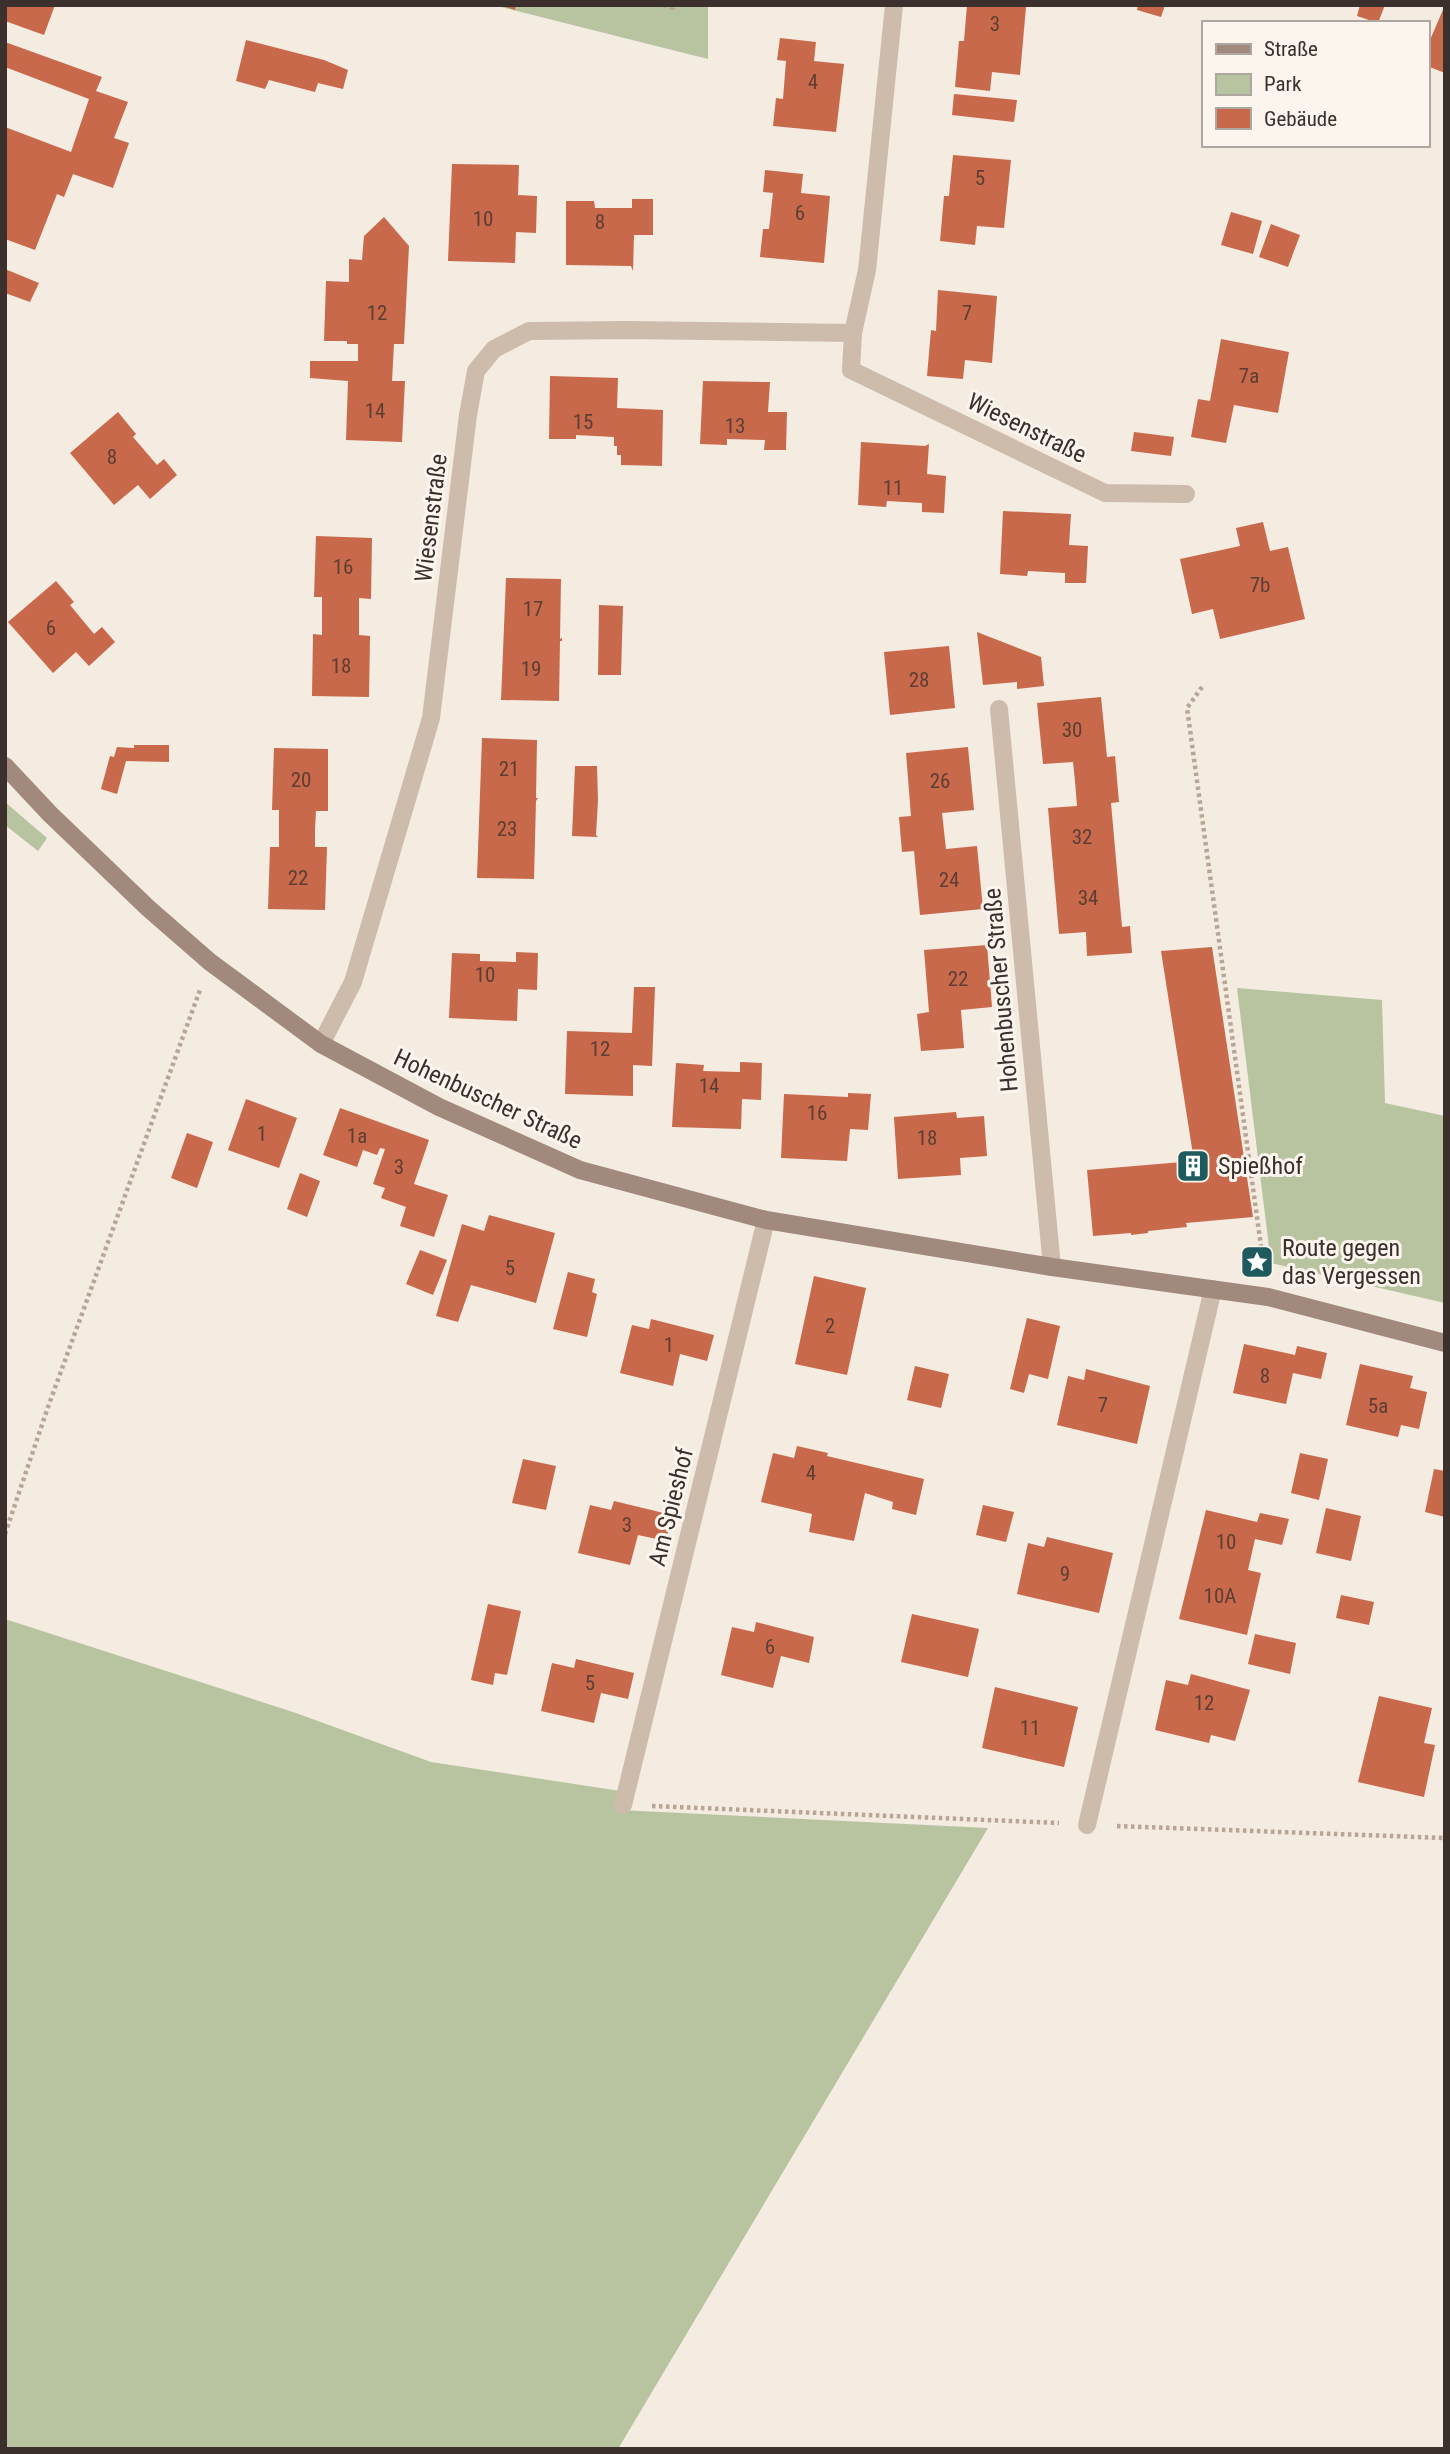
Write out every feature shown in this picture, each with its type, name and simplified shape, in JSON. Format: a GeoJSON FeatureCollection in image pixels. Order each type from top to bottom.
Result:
{"type":"FeatureCollection","features":[{"type":"Feature","properties":{"kind":"street","name":"Wiesenstraße"},"geometry":{"type":"LineString","coordinates":[[894,5],[867,271],[853,333],[850,370],[1105,493],[1186,494]]}},
{"type":"Feature","properties":{"kind":"street","name":"Wiesenstraße"},"geometry":{"type":"LineString","coordinates":[[321,1044],[353,982],[431,718],[468,415],[476,371],[494,349],[529,331],[853,333]]}},
{"type":"Feature","properties":{"kind":"street","name":"Hohenbuscher Straße"},"geometry":{"type":"LineString","coordinates":[[999,709],[1052,1267]]}},
{"type":"Feature","properties":{"kind":"street","name":"Hohenbuscher Straße"},"geometry":{"type":"LineString","coordinates":[[5,766],[50,814],[148,908],[210,962],[321,1044],[439,1107],[580,1170],[766,1220],[1052,1267],[1268,1297],[1445,1343]]}},
{"type":"Feature","properties":{"kind":"street","name":"Am Spieshof"},"geometry":{"type":"LineString","coordinates":[[623,1805],[766,1220]]}},
{"type":"Feature","properties":{"kind":"street"},"geometry":{"type":"LineString","coordinates":[[1087,1825],[1213,1289]]}},
{"type":"Feature","properties":{"kind":"path"},"geometry":{"type":"LineString","coordinates":[[663,5],[673,8],[673,5]]}},
{"type":"Feature","properties":{"kind":"path"},"geometry":{"type":"LineString","coordinates":[[1202,687],[1187,708],[1268,1297]]}},
{"type":"Feature","properties":{"kind":"path"},"geometry":{"type":"LineString","coordinates":[[5,1534],[210,962]]}},
{"type":"Feature","properties":{"kind":"path"},"geometry":{"type":"LineString","coordinates":[[623,1805],[1445,1838]]}},
{"type":"Feature","properties":{"kind":"green space"},"geometry":{"type":"Polygon","coordinates":[[[493,5],[708,5],[708,59],[493,5]]]}},
{"type":"Feature","properties":{"kind":"green space"},"geometry":{"type":"Polygon","coordinates":[[[5,802],[47,838],[38,851],[5,825],[5,802]]]}},
{"type":"Feature","properties":{"kind":"green space"},"geometry":{"type":"Polygon","coordinates":[[[1237,988],[1382,1000],[1385,1103],[1445,1116],[1445,1303],[1271,1263],[1237,988]]]}},
{"type":"Feature","properties":{"kind":"green space"},"geometry":{"type":"Polygon","coordinates":[[[5,1619],[293,1712],[431,1762],[620,1791],[619,1810],[988,1828],[618,2449],[5,2449],[5,1619]]]}},
{"type":"Feature","properties":{"kind":"building"},"geometry":{"type":"Polygon","coordinates":[[[5,5],[55,5],[44,35],[5,21],[5,5]]]}},
{"type":"Feature","properties":{"kind":"building"},"geometry":{"type":"Polygon","coordinates":[[[499,5],[516,5],[515,10],[499,5]]]}},
{"type":"Feature","properties":{"kind":"building"},"geometry":{"type":"Polygon","coordinates":[[[967,5],[1026,7],[1020,75],[992,72],[990,91],[955,87],[959,41],[964,41],[967,5]]]}},
{"type":"Feature","properties":{"kind":"building"},"geometry":{"type":"Polygon","coordinates":[[[1138,5],[1165,5],[1161,17],[1137,10],[1138,5]]]}},
{"type":"Feature","properties":{"kind":"building"},"geometry":{"type":"Polygon","coordinates":[[[1360,5],[1385,5],[1379,21],[1357,16],[1360,5]]]}},
{"type":"Feature","properties":{"kind":"building"},"geometry":{"type":"Polygon","coordinates":[[[1445,5],[1445,73],[1429,67],[1429,42],[1445,5]]]}},
{"type":"Feature","properties":{"kind":"building"},"geometry":{"type":"Polygon","coordinates":[[[780,38],[816,42],[814,61],[844,64],[836,132],[773,126],[776,98],[783,99],[786,61],[777,60],[780,38]]]}},
{"type":"Feature","properties":{"kind":"building"},"geometry":{"type":"Polygon","coordinates":[[[246,40],[324,60],[348,70],[343,89],[318,83],[315,92],[269,80],[265,89],[236,81],[246,40]]]}},
{"type":"Feature","properties":{"kind":"building"},"geometry":{"type":"Polygon","coordinates":[[[5,42],[102,77],[96,91],[128,102],[114,138],[129,143],[113,188],[73,174],[64,197],[57,194],[35,250],[5,239],[5,127],[71,152],[89,99],[5,67],[5,42]]]}},
{"type":"Feature","properties":{"kind":"building"},"geometry":{"type":"Polygon","coordinates":[[[954,94],[1017,100],[1014,122],[952,115],[954,94]]]}},
{"type":"Feature","properties":{"kind":"building"},"geometry":{"type":"Polygon","coordinates":[[[953,155],[1011,160],[1004,228],[977,226],[975,245],[940,241],[944,196],[949,196],[953,155]]]}},
{"type":"Feature","properties":{"kind":"building"},"geometry":{"type":"Polygon","coordinates":[[[452,164],[519,165],[518,195],[537,196],[536,233],[516,232],[515,263],[448,261],[452,164]]]}},
{"type":"Feature","properties":{"kind":"building"},"geometry":{"type":"Polygon","coordinates":[[[765,170],[803,174],[801,193],[830,196],[824,263],[760,257],[763,229],[769,229],[773,193],[763,192],[765,170]]]}},
{"type":"Feature","properties":{"kind":"building"},"geometry":{"type":"Polygon","coordinates":[[[632,199],[653,199],[653,235],[634,235],[633,271],[631,266],[566,265],[566,201],[594,201],[595,208],[632,208],[632,199]]]}},
{"type":"Feature","properties":{"kind":"building"},"geometry":{"type":"Polygon","coordinates":[[[1231,212],[1262,221],[1253,254],[1221,245],[1231,212]]]}},
{"type":"Feature","properties":{"kind":"building"},"geometry":{"type":"Polygon","coordinates":[[[384,217],[409,246],[404,344],[394,344],[392,381],[405,381],[402,442],[346,440],[348,381],[310,378],[310,361],[358,361],[358,344],[324,341],[326,281],[349,282],[349,259],[362,260],[364,236],[384,217]]]}},
{"type":"Feature","properties":{"kind":"building"},"geometry":{"type":"Polygon","coordinates":[[[1271,224],[1300,235],[1288,267],[1259,257],[1271,224]]]}},
{"type":"Feature","properties":{"kind":"building"},"geometry":{"type":"Polygon","coordinates":[[[5,269],[39,283],[30,302],[5,293],[5,269]]]}},
{"type":"Feature","properties":{"kind":"building"},"geometry":{"type":"Polygon","coordinates":[[[938,290],[997,296],[992,363],[965,360],[963,379],[927,376],[931,330],[936,331],[938,290]]]}},
{"type":"Feature","properties":{"kind":"building"},"geometry":{"type":"Polygon","coordinates":[[[1221,339],[1289,352],[1278,413],[1234,405],[1226,443],[1191,437],[1198,399],[1210,401],[1221,339]]]}},
{"type":"Feature","properties":{"kind":"building"},"geometry":{"type":"Polygon","coordinates":[[[550,376],[618,378],[617,408],[663,410],[662,466],[621,465],[621,455],[617,455],[614,437],[576,435],[576,439],[549,439],[550,376]]]}},
{"type":"Feature","properties":{"kind":"building"},"geometry":{"type":"Polygon","coordinates":[[[703,381],[770,382],[768,412],[787,412],[786,450],[764,450],[765,440],[727,439],[727,445],[700,444],[703,381]]]}},
{"type":"Feature","properties":{"kind":"building"},"geometry":{"type":"Polygon","coordinates":[[[118,412],[136,434],[133,437],[157,465],[164,459],[177,475],[150,499],[138,485],[114,505],[70,453],[118,412]]]}},
{"type":"Feature","properties":{"kind":"building"},"geometry":{"type":"Polygon","coordinates":[[[1134,432],[1174,437],[1171,456],[1131,451],[1134,432]]]}},
{"type":"Feature","properties":{"kind":"building"},"geometry":{"type":"Polygon","coordinates":[[[861,442],[925,446],[929,444],[927,474],[946,476],[944,513],[922,512],[922,503],[887,501],[886,507],[858,505],[861,442]]]}},
{"type":"Feature","properties":{"kind":"building"},"geometry":{"type":"Polygon","coordinates":[[[1003,511],[1071,514],[1069,545],[1088,546],[1086,583],[1065,583],[1065,573],[1028,571],[1027,576],[1000,574],[1003,511]]]}},
{"type":"Feature","properties":{"kind":"building"},"geometry":{"type":"Polygon","coordinates":[[[1263,522],[1270,551],[1288,547],[1305,619],[1220,639],[1213,609],[1192,614],[1180,559],[1240,546],[1236,528],[1263,522]]]}},
{"type":"Feature","properties":{"kind":"building"},"geometry":{"type":"Polygon","coordinates":[[[316,536],[372,538],[371,599],[359,598],[359,635],[370,636],[369,697],[312,696],[313,634],[322,635],[322,597],[314,597],[316,536]]]}},
{"type":"Feature","properties":{"kind":"building"},"geometry":{"type":"Polygon","coordinates":[[[506,578],[561,579],[559,701],[501,700],[506,578]]]}},
{"type":"Feature","properties":{"kind":"building"},"geometry":{"type":"Polygon","coordinates":[[[56,581],[74,602],[70,605],[94,634],[102,627],[115,642],[89,666],[76,652],[53,673],[8,622],[56,581]]]}},
{"type":"Feature","properties":{"kind":"building"},"geometry":{"type":"Polygon","coordinates":[[[599,605],[623,606],[621,675],[598,675],[599,605]]]}},
{"type":"Feature","properties":{"kind":"building"},"geometry":{"type":"Polygon","coordinates":[[[977,632],[1041,657],[1044,686],[1017,689],[1017,682],[983,685],[977,632]]]}},
{"type":"Feature","properties":{"kind":"building"},"geometry":{"type":"Polygon","coordinates":[[[949,646],[955,708],[890,715],[884,652],[949,646]]]}},
{"type":"Feature","properties":{"kind":"building"},"geometry":{"type":"Polygon","coordinates":[[[1101,697],[1107,757],[1115,756],[1119,802],[1111,803],[1122,927],[1130,926],[1132,953],[1087,956],[1086,932],[1059,934],[1048,808],[1077,806],[1073,762],[1043,764],[1037,703],[1101,697]]]}},
{"type":"Feature","properties":{"kind":"building"},"geometry":{"type":"Polygon","coordinates":[[[482,738],[537,740],[538,798],[534,879],[477,878],[482,738]]]}},
{"type":"Feature","properties":{"kind":"building"},"geometry":{"type":"Polygon","coordinates":[[[134,745],[169,745],[169,762],[126,761],[117,794],[101,789],[110,756],[114,757],[117,747],[134,748],[134,745]]]}},
{"type":"Feature","properties":{"kind":"building"},"geometry":{"type":"Polygon","coordinates":[[[968,747],[974,810],[942,813],[946,849],[977,846],[983,909],[920,915],[914,851],[902,852],[899,817],[911,816],[906,753],[968,747]]]}},
{"type":"Feature","properties":{"kind":"building"},"geometry":{"type":"Polygon","coordinates":[[[274,748],[328,749],[328,811],[316,811],[315,829],[315,847],[327,847],[325,910],[268,909],[270,847],[279,847],[279,810],[272,810],[274,748]]]}},
{"type":"Feature","properties":{"kind":"building"},"geometry":{"type":"Polygon","coordinates":[[[575,766],[597,766],[598,837],[572,836],[575,766]]]}},
{"type":"Feature","properties":{"kind":"building"},"geometry":{"type":"Polygon","coordinates":[[[987,945],[992,1007],[961,1010],[964,1048],[921,1051],[917,1014],[929,1012],[924,950],[987,945]]]}},
{"type":"Feature","properties":{"kind":"building","name":"Spießhof"},"geometry":{"type":"Polygon","coordinates":[[[1212,947],[1253,1217],[1186,1223],[1187,1227],[1148,1233],[1093,1236],[1087,1170],[1194,1161],[1161,951],[1212,947]]]}},
{"type":"Feature","properties":{"kind":"building"},"geometry":{"type":"Polygon","coordinates":[[[516,952],[538,953],[537,990],[518,989],[517,1021],[449,1018],[452,953],[480,954],[480,961],[516,962],[516,952]]]}},
{"type":"Feature","properties":{"kind":"building"},"geometry":{"type":"Polygon","coordinates":[[[634,987],[655,987],[652,1066],[633,1065],[633,1096],[565,1094],[567,1031],[632,1033],[634,987]]]}},
{"type":"Feature","properties":{"kind":"building"},"geometry":{"type":"Polygon","coordinates":[[[740,1062],[762,1063],[761,1100],[742,1099],[741,1129],[672,1127],[676,1063],[704,1065],[703,1071],[740,1072],[740,1062]]]}},
{"type":"Feature","properties":{"kind":"building"},"geometry":{"type":"Polygon","coordinates":[[[848,1093],[871,1094],[868,1130],[850,1129],[847,1161],[781,1158],[784,1094],[848,1097],[848,1093]]]}},
{"type":"Feature","properties":{"kind":"building"},"geometry":{"type":"Polygon","coordinates":[[[246,1099],[297,1118],[279,1168],[228,1150],[246,1099]]]}},
{"type":"Feature","properties":{"kind":"building"},"geometry":{"type":"Polygon","coordinates":[[[340,1108],[429,1140],[414,1184],[448,1195],[434,1237],[400,1226],[406,1207],[381,1198],[385,1188],[373,1184],[385,1149],[380,1148],[377,1155],[363,1150],[357,1167],[323,1155],[340,1108]]]}},
{"type":"Feature","properties":{"kind":"building"},"geometry":{"type":"Polygon","coordinates":[[[956,1112],[957,1118],[984,1116],[987,1156],[960,1158],[961,1175],[898,1179],[894,1117],[956,1112]]]}},
{"type":"Feature","properties":{"kind":"building"},"geometry":{"type":"Polygon","coordinates":[[[187,1133],[213,1142],[197,1188],[171,1178],[187,1133]]]}},
{"type":"Feature","properties":{"kind":"building"},"geometry":{"type":"Polygon","coordinates":[[[300,1173],[320,1181],[307,1217],[287,1209],[300,1173]]]}},
{"type":"Feature","properties":{"kind":"building"},"geometry":{"type":"Polygon","coordinates":[[[489,1215],[555,1233],[536,1303],[471,1285],[458,1322],[436,1316],[462,1224],[484,1231],[489,1215]]]}},
{"type":"Feature","properties":{"kind":"building"},"geometry":{"type":"Polygon","coordinates":[[[420,1250],[447,1260],[433,1295],[406,1284],[420,1250]]]}},
{"type":"Feature","properties":{"kind":"building"},"geometry":{"type":"Polygon","coordinates":[[[568,1272],[595,1279],[592,1292],[597,1294],[587,1337],[553,1329],[568,1272]]]}},
{"type":"Feature","properties":{"kind":"building"},"geometry":{"type":"Polygon","coordinates":[[[814,1276],[866,1288],[847,1375],[795,1364],[814,1276]]]}},
{"type":"Feature","properties":{"kind":"building"},"geometry":{"type":"Polygon","coordinates":[[[1027,1318],[1060,1326],[1048,1379],[1029,1374],[1024,1393],[1010,1389],[1027,1318]]]}},
{"type":"Feature","properties":{"kind":"building"},"geometry":{"type":"Polygon","coordinates":[[[651,1319],[714,1335],[707,1361],[680,1354],[673,1386],[620,1373],[632,1325],[649,1329],[651,1319]]]}},
{"type":"Feature","properties":{"kind":"building"},"geometry":{"type":"Polygon","coordinates":[[[1244,1344],[1295,1355],[1297,1346],[1327,1353],[1321,1379],[1293,1373],[1286,1404],[1233,1393],[1244,1344]]]}},
{"type":"Feature","properties":{"kind":"building"},"geometry":{"type":"Polygon","coordinates":[[[1360,1364],[1413,1376],[1410,1388],[1427,1392],[1419,1429],[1401,1425],[1398,1437],[1346,1425],[1360,1364]]]}},
{"type":"Feature","properties":{"kind":"building"},"geometry":{"type":"Polygon","coordinates":[[[915,1366],[949,1374],[941,1408],[907,1400],[915,1366]]]}},
{"type":"Feature","properties":{"kind":"building"},"geometry":{"type":"Polygon","coordinates":[[[1086,1369],[1150,1386],[1137,1444],[1057,1425],[1068,1376],[1084,1380],[1086,1369]]]}},
{"type":"Feature","properties":{"kind":"building"},"geometry":{"type":"Polygon","coordinates":[[[797,1446],[828,1453],[827,1456],[924,1479],[916,1515],[892,1509],[893,1502],[865,1493],[854,1541],[809,1532],[812,1514],[761,1502],[773,1453],[794,1458],[797,1446]]]}},
{"type":"Feature","properties":{"kind":"building"},"geometry":{"type":"Polygon","coordinates":[[[1300,1453],[1328,1459],[1319,1500],[1291,1493],[1300,1453]]]}},
{"type":"Feature","properties":{"kind":"building"},"geometry":{"type":"Polygon","coordinates":[[[523,1459],[556,1466],[546,1510],[512,1503],[523,1459]]]}},
{"type":"Feature","properties":{"kind":"building"},"geometry":{"type":"Polygon","coordinates":[[[1434,1469],[1445,1471],[1445,1517],[1425,1512],[1434,1469]]]}},
{"type":"Feature","properties":{"kind":"building"},"geometry":{"type":"Polygon","coordinates":[[[614,1501],[672,1515],[666,1541],[638,1535],[630,1565],[578,1553],[590,1505],[611,1510],[614,1501]]]}},
{"type":"Feature","properties":{"kind":"building"},"geometry":{"type":"Polygon","coordinates":[[[983,1505],[1014,1512],[1006,1542],[976,1535],[983,1505]]]}},
{"type":"Feature","properties":{"kind":"building"},"geometry":{"type":"Polygon","coordinates":[[[1326,1508],[1361,1516],[1351,1561],[1316,1553],[1326,1508]]]}},
{"type":"Feature","properties":{"kind":"building"},"geometry":{"type":"Polygon","coordinates":[[[1206,1510],[1257,1522],[1260,1513],[1289,1519],[1282,1545],[1255,1539],[1248,1570],[1261,1573],[1247,1635],[1179,1619],[1206,1510]]]}},
{"type":"Feature","properties":{"kind":"building"},"geometry":{"type":"Polygon","coordinates":[[[1047,1537],[1113,1553],[1099,1613],[1017,1594],[1028,1543],[1044,1547],[1047,1537]]]}},
{"type":"Feature","properties":{"kind":"building"},"geometry":{"type":"Polygon","coordinates":[[[1341,1595],[1374,1602],[1369,1625],[1336,1618],[1341,1595]]]}},
{"type":"Feature","properties":{"kind":"building"},"geometry":{"type":"Polygon","coordinates":[[[488,1604],[521,1611],[507,1675],[495,1673],[493,1685],[471,1680],[488,1604]]]}},
{"type":"Feature","properties":{"kind":"building"},"geometry":{"type":"Polygon","coordinates":[[[912,1614],[979,1629],[968,1677],[901,1662],[912,1614]]]}},
{"type":"Feature","properties":{"kind":"building"},"geometry":{"type":"Polygon","coordinates":[[[756,1622],[814,1637],[809,1663],[781,1656],[773,1688],[721,1675],[732,1627],[754,1632],[756,1622]]]}},
{"type":"Feature","properties":{"kind":"building"},"geometry":{"type":"Polygon","coordinates":[[[1255,1634],[1296,1643],[1290,1674],[1248,1664],[1255,1634]]]}},
{"type":"Feature","properties":{"kind":"building"},"geometry":{"type":"Polygon","coordinates":[[[576,1659],[634,1673],[628,1699],[601,1693],[594,1723],[541,1711],[552,1663],[574,1668],[576,1659]]]}},
{"type":"Feature","properties":{"kind":"building"},"geometry":{"type":"Polygon","coordinates":[[[1191,1674],[1250,1690],[1235,1741],[1211,1735],[1209,1743],[1155,1730],[1166,1680],[1188,1685],[1191,1674]]]}},
{"type":"Feature","properties":{"kind":"building"},"geometry":{"type":"Polygon","coordinates":[[[995,1687],[1078,1707],[1064,1767],[982,1748],[995,1687]]]}},
{"type":"Feature","properties":{"kind":"building"},"geometry":{"type":"Polygon","coordinates":[[[1379,1696],[1432,1708],[1424,1743],[1435,1745],[1424,1797],[1358,1782],[1379,1696]]]}},
{"type":"Feature","properties":{"kind":"place","name":"Spießhof"},"geometry":{"type":"Point","coordinates":[1193,1166]}},
{"type":"Feature","properties":{"kind":"place","name":"Route gegen das Vergessen"},"geometry":{"type":"Point","coordinates":[1257,1262]}}]}
